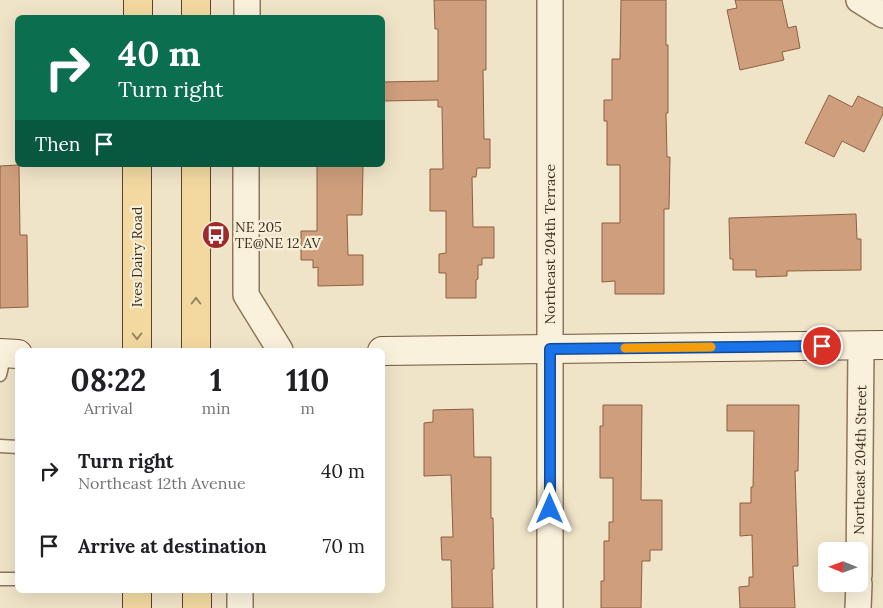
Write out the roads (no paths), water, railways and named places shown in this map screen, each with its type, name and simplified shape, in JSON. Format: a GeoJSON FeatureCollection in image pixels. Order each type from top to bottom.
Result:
{"type":"FeatureCollection","features":[{"type":"Feature","properties":{"kind":"main road"},"geometry":{"type":"LineString","coordinates":[[138,0],[138,15]]}},
{"type":"Feature","properties":{"kind":"main road"},"geometry":{"type":"LineString","coordinates":[[196,0],[196,15]]}},
{"type":"Feature","properties":{"kind":"main road","name":"Ives Dairy Road"},"geometry":{"type":"LineString","coordinates":[[137,167],[137,348]]}},
{"type":"Feature","properties":{"kind":"main road"},"geometry":{"type":"LineString","coordinates":[[196,167],[196,348]]}},
{"type":"Feature","properties":{"kind":"main road"},"geometry":{"type":"LineString","coordinates":[[137,593],[137,608]]}},
{"type":"Feature","properties":{"kind":"main road"},"geometry":{"type":"LineString","coordinates":[[197,593],[197,608]]}},
{"type":"Feature","properties":{"kind":"street"},"geometry":{"type":"LineString","coordinates":[[247,0],[247,15]]}},
{"type":"Feature","properties":{"kind":"street","name":"Northeast 204th Terrace"},"geometry":{"type":"LineString","coordinates":[[550,0],[550,608]]}},
{"type":"Feature","properties":{"kind":"street"},"geometry":{"type":"LineString","coordinates":[[859,0],[883,14]]}},
{"type":"Feature","properties":{"kind":"street"},"geometry":{"type":"LineString","coordinates":[[246,167],[246,295],[279,348]]}},
{"type":"Feature","properties":{"kind":"street"},"geometry":{"type":"LineString","coordinates":[[385,351],[872,345]]}},
{"type":"Feature","properties":{"kind":"street","name":"Northeast 204th Street"},"geometry":{"type":"LineString","coordinates":[[861,542],[872,345]]}},
{"type":"Feature","properties":{"kind":"street"},"geometry":{"type":"LineString","coordinates":[[858,608],[859,592]]}},
{"type":"Feature","properties":{"kind":"street"},"geometry":{"type":"LineString","coordinates":[[240,593],[240,608]]}},
{"type":"Feature","properties":{"kind":"lane"},"geometry":{"type":"LineString","coordinates":[[0,446],[15,447]]}},
{"type":"Feature","properties":{"kind":"lane"},"geometry":{"type":"LineString","coordinates":[[0,579],[15,579]]}},
{"type":"Feature","properties":{"kind":"place","name":"NE 205 TE@NE 12 AV"},"geometry":{"type":"Point","coordinates":[216,235]}}]}
